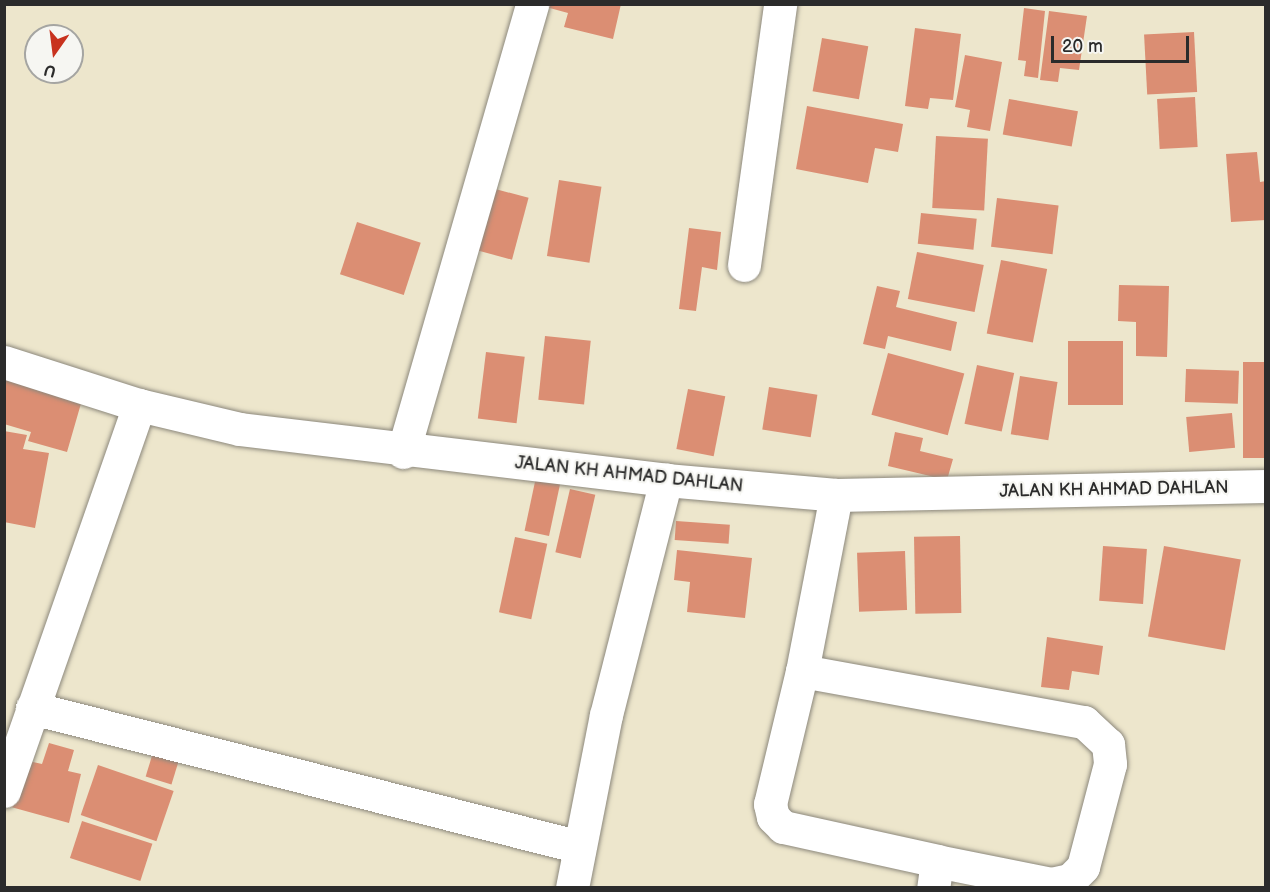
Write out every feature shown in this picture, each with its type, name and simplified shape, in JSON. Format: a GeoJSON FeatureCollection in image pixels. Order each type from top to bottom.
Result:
{"type":"FeatureCollection","features":[{"type":"Feature","properties":{"kind":"street"},"geometry":{"type":"LineString","coordinates":[[403,452],[532,4]]}},
{"type":"Feature","properties":{"kind":"street"},"geometry":{"type":"LineString","coordinates":[[744,265],[780,4]]}},
{"type":"Feature","properties":{"kind":"street","name":"JALAN KH AHMAD DAHLAN"},"geometry":{"type":"LineString","coordinates":[[4,362],[139,405],[240,429],[403,452],[666,480],[836,495],[1266,486]]}},
{"type":"Feature","properties":{"kind":"street"},"geometry":{"type":"LineString","coordinates":[[4,791],[139,405]]}},
{"type":"Feature","properties":{"kind":"street"},"geometry":{"type":"LineString","coordinates":[[572,888],[606,715],[666,480]]}},
{"type":"Feature","properties":{"kind":"street"},"geometry":{"type":"LineString","coordinates":[[802,671],[1084,723],[1103,736],[1110,764],[1083,867],[1070,880],[1051,884],[935,874],[783,827],[773,817],[770,804],[802,671],[836,495]]}},
{"type":"Feature","properties":{"kind":"street"},"geometry":{"type":"LineString","coordinates":[[32,708],[580,847]]}},
{"type":"Feature","properties":{"kind":"building"},"geometry":{"type":"Polygon","coordinates":[[[546,4],[621,4],[613,39],[564,27],[568,13],[546,7],[546,4]]]}},
{"type":"Feature","properties":{"kind":"building"},"geometry":{"type":"Polygon","coordinates":[[[1024,8],[1045,11],[1038,78],[1024,76],[1026,61],[1018,60],[1024,8]]]}},
{"type":"Feature","properties":{"kind":"building"},"geometry":{"type":"Polygon","coordinates":[[[1049,11],[1087,16],[1079,70],[1060,68],[1058,82],[1040,80],[1049,11]]]}},
{"type":"Feature","properties":{"kind":"building"},"geometry":{"type":"Polygon","coordinates":[[[915,28],[961,34],[953,100],[930,98],[928,109],[905,106],[915,28]]]}},
{"type":"Feature","properties":{"kind":"building"},"geometry":{"type":"Polygon","coordinates":[[[1194,32],[1197,92],[1147,95],[1144,35],[1194,32]]]}},
{"type":"Feature","properties":{"kind":"building"},"geometry":{"type":"Polygon","coordinates":[[[822,38],[868,46],[859,99],[813,91],[822,38]]]}},
{"type":"Feature","properties":{"kind":"building"},"geometry":{"type":"Polygon","coordinates":[[[965,55],[1002,62],[990,131],[967,127],[970,110],[955,107],[965,55]]]}},
{"type":"Feature","properties":{"kind":"building"},"geometry":{"type":"Polygon","coordinates":[[[1195,97],[1198,147],[1160,149],[1157,99],[1195,97]]]}},
{"type":"Feature","properties":{"kind":"building"},"geometry":{"type":"Polygon","coordinates":[[[1009,99],[1078,111],[1072,147],[1003,134],[1009,99]]]}},
{"type":"Feature","properties":{"kind":"building"},"geometry":{"type":"Polygon","coordinates":[[[807,106],[903,124],[898,152],[875,148],[868,183],[796,169],[807,106]]]}},
{"type":"Feature","properties":{"kind":"building"},"geometry":{"type":"Polygon","coordinates":[[[936,136],[988,139],[984,211],[932,208],[936,136]]]}},
{"type":"Feature","properties":{"kind":"building"},"geometry":{"type":"Polygon","coordinates":[[[1257,152],[1260,182],[1266,181],[1266,220],[1231,222],[1226,154],[1257,152]]]}},
{"type":"Feature","properties":{"kind":"building"},"geometry":{"type":"Polygon","coordinates":[[[559,180],[601,187],[589,263],[547,256],[559,180]]]}},
{"type":"Feature","properties":{"kind":"building"},"geometry":{"type":"Polygon","coordinates":[[[488,187],[529,198],[512,260],[471,249],[488,187]]]}},
{"type":"Feature","properties":{"kind":"building"},"geometry":{"type":"Polygon","coordinates":[[[997,198],[1059,206],[1053,254],[991,247],[997,198]]]}},
{"type":"Feature","properties":{"kind":"building"},"geometry":{"type":"Polygon","coordinates":[[[921,213],[977,219],[973,250],[918,244],[921,213]]]}},
{"type":"Feature","properties":{"kind":"building"},"geometry":{"type":"Polygon","coordinates":[[[357,222],[421,243],[404,295],[340,274],[357,222]]]}},
{"type":"Feature","properties":{"kind":"building"},"geometry":{"type":"Polygon","coordinates":[[[689,228],[721,232],[717,270],[702,267],[696,311],[679,309],[689,228]]]}},
{"type":"Feature","properties":{"kind":"building"},"geometry":{"type":"Polygon","coordinates":[[[917,252],[984,265],[975,312],[908,299],[917,252]]]}},
{"type":"Feature","properties":{"kind":"building"},"geometry":{"type":"Polygon","coordinates":[[[1001,260],[1047,269],[1033,343],[987,334],[1001,260]]]}},
{"type":"Feature","properties":{"kind":"building"},"geometry":{"type":"Polygon","coordinates":[[[1119,285],[1169,286],[1167,357],[1136,356],[1136,322],[1118,321],[1119,285]]]}},
{"type":"Feature","properties":{"kind":"building"},"geometry":{"type":"Polygon","coordinates":[[[877,286],[900,291],[896,307],[957,322],[951,351],[888,336],[885,349],[863,344],[877,286]]]}},
{"type":"Feature","properties":{"kind":"building"},"geometry":{"type":"Polygon","coordinates":[[[545,336],[591,341],[584,404],[538,400],[545,336]]]}},
{"type":"Feature","properties":{"kind":"building"},"geometry":{"type":"Polygon","coordinates":[[[1068,341],[1123,341],[1123,405],[1068,405],[1068,341]]]}},
{"type":"Feature","properties":{"kind":"building"},"geometry":{"type":"Polygon","coordinates":[[[486,352],[525,357],[517,423],[478,419],[486,352]]]}},
{"type":"Feature","properties":{"kind":"building"},"geometry":{"type":"Polygon","coordinates":[[[888,353],[964,373],[948,435],[871,415],[888,353]]]}},
{"type":"Feature","properties":{"kind":"building"},"geometry":{"type":"Polygon","coordinates":[[[1243,362],[1266,362],[1266,458],[1243,458],[1243,362]]]}},
{"type":"Feature","properties":{"kind":"building"},"geometry":{"type":"Polygon","coordinates":[[[977,365],[1014,373],[1002,432],[965,424],[977,365]]]}},
{"type":"Feature","properties":{"kind":"building"},"geometry":{"type":"Polygon","coordinates":[[[1186,369],[1239,371],[1238,404],[1185,402],[1186,369]]]}},
{"type":"Feature","properties":{"kind":"building"},"geometry":{"type":"Polygon","coordinates":[[[4,376],[82,400],[67,452],[28,441],[31,432],[4,424],[4,376]]]}},
{"type":"Feature","properties":{"kind":"building"},"geometry":{"type":"Polygon","coordinates":[[[1020,376],[1058,382],[1048,440],[1011,434],[1020,376]]]}},
{"type":"Feature","properties":{"kind":"building"},"geometry":{"type":"Polygon","coordinates":[[[769,387],[817,395],[811,437],[762,429],[769,387]]]}},
{"type":"Feature","properties":{"kind":"building"},"geometry":{"type":"Polygon","coordinates":[[[688,389],[725,396],[714,456],[676,449],[688,389]]]}},
{"type":"Feature","properties":{"kind":"building"},"geometry":{"type":"Polygon","coordinates":[[[1232,413],[1235,448],[1189,452],[1186,417],[1232,413]]]}},
{"type":"Feature","properties":{"kind":"building"},"geometry":{"type":"Polygon","coordinates":[[[4,431],[27,435],[23,449],[49,453],[35,528],[4,522],[4,431]]]}},
{"type":"Feature","properties":{"kind":"building"},"geometry":{"type":"Polygon","coordinates":[[[895,432],[923,438],[920,451],[953,459],[947,480],[888,466],[895,432]]]}},
{"type":"Feature","properties":{"kind":"building"},"geometry":{"type":"Polygon","coordinates":[[[536,477],[560,482],[549,536],[525,531],[536,477]]]}},
{"type":"Feature","properties":{"kind":"building"},"geometry":{"type":"Polygon","coordinates":[[[570,489],[595,495],[581,558],[555,552],[570,489]]]}},
{"type":"Feature","properties":{"kind":"building"},"geometry":{"type":"Polygon","coordinates":[[[676,521],[730,525],[729,544],[675,540],[676,521]]]}},
{"type":"Feature","properties":{"kind":"building"},"geometry":{"type":"Polygon","coordinates":[[[960,536],[961,613],[915,614],[914,537],[960,536]]]}},
{"type":"Feature","properties":{"kind":"building"},"geometry":{"type":"Polygon","coordinates":[[[515,537],[547,544],[531,619],[499,612],[515,537]]]}},
{"type":"Feature","properties":{"kind":"building"},"geometry":{"type":"Polygon","coordinates":[[[1103,546],[1147,549],[1143,604],[1099,601],[1103,546]]]}},
{"type":"Feature","properties":{"kind":"building"},"geometry":{"type":"Polygon","coordinates":[[[1164,546],[1241,560],[1225,650],[1148,637],[1164,546]]]}},
{"type":"Feature","properties":{"kind":"building"},"geometry":{"type":"Polygon","coordinates":[[[677,550],[752,558],[745,618],[687,612],[690,582],[674,580],[677,550]]]}},
{"type":"Feature","properties":{"kind":"building"},"geometry":{"type":"Polygon","coordinates":[[[905,551],[907,610],[859,612],[857,553],[905,551]]]}},
{"type":"Feature","properties":{"kind":"building"},"geometry":{"type":"Polygon","coordinates":[[[1047,637],[1103,646],[1099,675],[1072,671],[1069,690],[1041,687],[1047,637]]]}},
{"type":"Feature","properties":{"kind":"building"},"geometry":{"type":"Polygon","coordinates":[[[49,743],[74,750],[68,771],[81,774],[69,823],[11,807],[24,760],[42,764],[49,743]]]}},
{"type":"Feature","properties":{"kind":"building"},"geometry":{"type":"Polygon","coordinates":[[[155,746],[181,754],[171,784],[146,777],[155,746]]]}},
{"type":"Feature","properties":{"kind":"building"},"geometry":{"type":"Polygon","coordinates":[[[98,765],[174,791],[156,841],[81,815],[98,765]]]}},
{"type":"Feature","properties":{"kind":"building"},"geometry":{"type":"Polygon","coordinates":[[[82,821],[152,844],[140,881],[70,858],[82,821]]]}}]}
